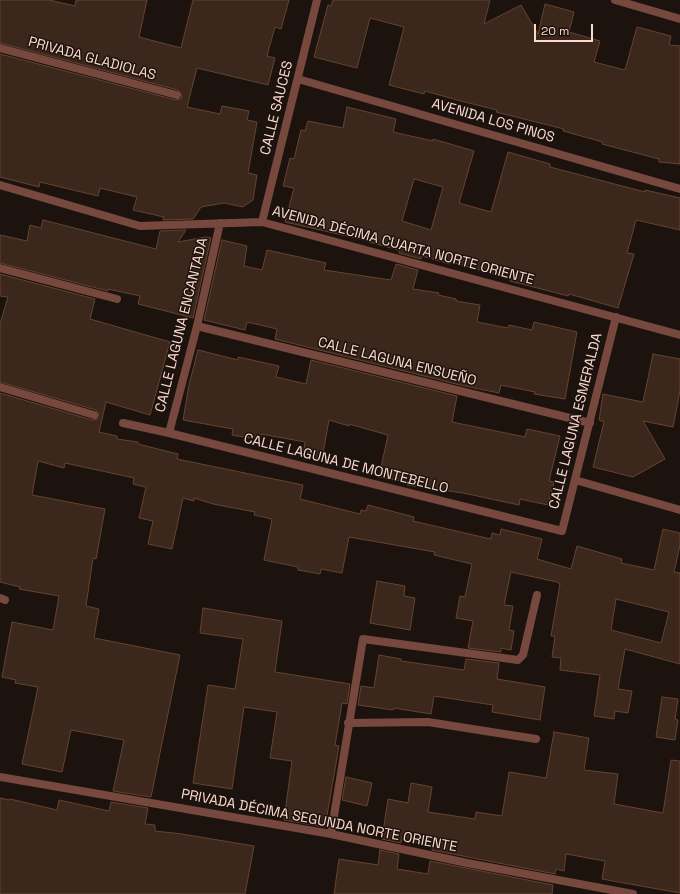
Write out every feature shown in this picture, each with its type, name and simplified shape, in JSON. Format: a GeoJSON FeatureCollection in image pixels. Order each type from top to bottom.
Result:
{"type":"FeatureCollection","features":[{"type":"Feature","properties":{"kind":"street","name":"CALLE SAUCES"},"geometry":{"type":"LineString","coordinates":[[262,222],[317,0]]}},
{"type":"Feature","properties":{"kind":"street"},"geometry":{"type":"LineString","coordinates":[[614,0],[680,19]]}},
{"type":"Feature","properties":{"kind":"street","name":"PRIVADA GLADIOLAS"},"geometry":{"type":"LineString","coordinates":[[0,48],[177,94]]}},
{"type":"Feature","properties":{"kind":"street","name":"AVENIDA LOS PINOS"},"geometry":{"type":"LineString","coordinates":[[298,78],[680,189]]}},
{"type":"Feature","properties":{"kind":"street","name":"AVENIDA DÉCIMA CUARTA NORTE ORIENTE"},"geometry":{"type":"LineString","coordinates":[[0,185],[140,226],[262,222],[680,335]]}},
{"type":"Feature","properties":{"kind":"street","name":"CALLE LAGUNA ENCANTADA"},"geometry":{"type":"LineString","coordinates":[[169,433],[197,326],[220,223]]}},
{"type":"Feature","properties":{"kind":"street"},"geometry":{"type":"LineString","coordinates":[[0,268],[117,299]]}},
{"type":"Feature","properties":{"kind":"street","name":"CALLE LAGUNA ESMERALDA"},"geometry":{"type":"LineString","coordinates":[[562,531],[616,318]]}},
{"type":"Feature","properties":{"kind":"street","name":"CALLE LAGUNA ENSUEÑO"},"geometry":{"type":"LineString","coordinates":[[197,326],[590,423]]}},
{"type":"Feature","properties":{"kind":"street"},"geometry":{"type":"LineString","coordinates":[[0,387],[94,415]]}},
{"type":"Feature","properties":{"kind":"street","name":"CALLE LAGUNA DE MONTEBELLO"},"geometry":{"type":"LineString","coordinates":[[123,423],[169,433],[562,531]]}},
{"type":"Feature","properties":{"kind":"street"},"geometry":{"type":"LineString","coordinates":[[575,480],[680,510]]}},
{"type":"Feature","properties":{"kind":"street"},"geometry":{"type":"LineString","coordinates":[[331,834],[363,639],[518,660],[523,655],[537,595]]}},
{"type":"Feature","properties":{"kind":"street"},"geometry":{"type":"LineString","coordinates":[[348,723],[428,722],[536,740]]}},
{"type":"Feature","properties":{"kind":"street","name":"PRIVADA DÉCIMA SEGUNDA NORTE ORIENTE"},"geometry":{"type":"LineString","coordinates":[[0,777],[331,834],[467,863],[633,894]]}},
{"type":"Feature","properties":{"kind":"building"},"geometry":{"type":"Polygon","coordinates":[[[0,0],[49,0],[75,6],[76,0],[147,0],[139,37],[181,48],[193,0],[289,0],[281,29],[275,27],[267,56],[275,58],[268,85],[197,68],[187,107],[220,114],[222,106],[249,111],[247,120],[257,122],[248,173],[257,175],[253,200],[243,207],[224,203],[201,207],[193,219],[163,220],[164,217],[133,210],[137,197],[100,188],[98,196],[40,182],[39,187],[0,177],[0,54],[176,100],[181,99],[182,96],[178,90],[0,43],[0,0]]]}},
{"type":"Feature","properties":{"kind":"building"},"geometry":{"type":"Polygon","coordinates":[[[333,0],[490,0],[484,24],[521,5],[538,34],[545,4],[574,12],[569,32],[600,41],[594,62],[625,70],[637,27],[671,36],[669,45],[680,46],[680,164],[659,162],[659,159],[602,144],[603,142],[563,131],[564,129],[496,112],[497,110],[425,91],[424,94],[389,85],[404,27],[370,18],[357,68],[314,57],[328,5],[331,6],[333,0]]]}},
{"type":"Feature","properties":{"kind":"building"},"geometry":{"type":"Polygon","coordinates":[[[347,107],[396,119],[393,132],[433,141],[433,139],[474,151],[459,203],[491,212],[508,152],[550,164],[550,167],[645,192],[645,190],[680,198],[680,230],[636,220],[627,253],[634,254],[618,308],[569,294],[568,296],[510,281],[511,279],[451,262],[450,264],[422,256],[421,259],[399,253],[399,250],[369,241],[285,222],[294,188],[283,186],[290,158],[294,159],[301,130],[305,131],[308,121],[343,128],[347,107]],[[414,179],[402,221],[431,230],[443,187],[414,179]]]}},
{"type":"Feature","properties":{"kind":"building"},"geometry":{"type":"Polygon","coordinates":[[[43,220],[156,249],[160,231],[186,230],[178,242],[206,237],[211,238],[193,318],[138,304],[140,296],[108,289],[108,291],[0,263],[0,235],[27,241],[30,225],[41,228],[43,220]]]}},
{"type":"Feature","properties":{"kind":"building"},"geometry":{"type":"Polygon","coordinates":[[[222,240],[247,246],[244,266],[262,270],[267,250],[326,263],[324,270],[391,280],[396,264],[418,270],[413,289],[439,293],[438,295],[456,299],[456,301],[480,305],[477,322],[508,328],[509,325],[532,330],[534,322],[577,332],[565,399],[534,394],[535,392],[501,385],[499,393],[460,385],[275,339],[277,329],[247,322],[245,330],[204,320],[222,240]]]}},
{"type":"Feature","properties":{"kind":"building"},"geometry":{"type":"Polygon","coordinates":[[[0,274],[95,299],[90,319],[170,342],[150,415],[106,402],[99,432],[117,436],[117,439],[138,442],[138,444],[178,454],[177,459],[303,485],[300,499],[360,514],[361,510],[366,511],[368,505],[414,517],[413,521],[491,539],[492,533],[500,535],[501,529],[542,539],[537,559],[571,569],[577,546],[622,559],[621,563],[654,570],[663,529],[680,533],[680,545],[674,572],[680,573],[680,664],[625,649],[618,689],[632,691],[628,713],[615,711],[614,719],[594,716],[600,675],[560,670],[561,658],[552,657],[555,636],[551,636],[560,584],[557,582],[511,572],[504,605],[513,606],[509,630],[514,631],[511,650],[501,648],[501,652],[468,648],[473,621],[456,618],[460,596],[465,597],[472,564],[434,555],[435,552],[349,537],[342,573],[321,569],[320,574],[298,570],[298,567],[264,560],[272,519],[254,515],[255,512],[213,504],[194,498],[194,501],[183,498],[172,549],[148,544],[153,521],[139,518],[146,487],[133,484],[134,478],[65,463],[64,468],[38,461],[32,495],[105,509],[96,559],[93,558],[86,606],[99,609],[94,638],[180,655],[151,797],[113,791],[124,740],[71,730],[62,772],[22,764],[38,687],[15,683],[16,680],[2,677],[12,622],[53,630],[59,596],[19,589],[20,587],[0,582],[0,393],[92,420],[97,419],[99,414],[96,410],[0,382],[0,324],[8,297],[0,296],[0,274]],[[616,599],[611,630],[661,643],[669,612],[616,599]]]}},
{"type":"Feature","properties":{"kind":"building"},"geometry":{"type":"Polygon","coordinates":[[[198,350],[238,360],[238,357],[279,366],[276,377],[306,384],[311,360],[457,396],[452,422],[525,437],[527,429],[560,436],[549,481],[554,482],[548,505],[520,499],[519,505],[463,493],[407,485],[407,482],[379,477],[388,435],[349,424],[349,426],[329,420],[322,459],[303,456],[305,442],[261,434],[260,440],[232,435],[233,429],[183,420],[189,385],[198,350]]]}},
{"type":"Feature","properties":{"kind":"building"},"geometry":{"type":"Polygon","coordinates":[[[653,354],[680,359],[680,391],[673,427],[643,421],[665,459],[633,477],[593,467],[604,422],[599,420],[603,394],[643,402],[653,354]]]}},
{"type":"Feature","properties":{"kind":"building"},"geometry":{"type":"Polygon","coordinates":[[[377,581],[405,586],[404,596],[415,598],[410,630],[370,623],[377,581]]]}},
{"type":"Feature","properties":{"kind":"building"},"geometry":{"type":"Polygon","coordinates":[[[203,608],[282,621],[275,672],[350,684],[347,704],[342,703],[335,745],[339,746],[325,827],[284,820],[292,761],[270,758],[277,712],[244,707],[232,789],[193,783],[208,685],[235,689],[243,639],[200,633],[203,608]]]}},
{"type":"Feature","properties":{"kind":"building"},"geometry":{"type":"Polygon","coordinates":[[[379,655],[401,659],[401,661],[464,670],[466,659],[499,663],[497,679],[545,687],[540,720],[492,712],[493,705],[434,696],[431,714],[394,708],[393,710],[358,705],[361,686],[374,688],[379,655]]]}},
{"type":"Feature","properties":{"kind":"building"},"geometry":{"type":"Polygon","coordinates":[[[662,697],[678,699],[675,719],[678,720],[675,740],[656,737],[662,697]]]}},
{"type":"Feature","properties":{"kind":"building"},"geometry":{"type":"Polygon","coordinates":[[[554,732],[589,738],[584,770],[618,774],[614,804],[663,813],[671,760],[680,761],[680,893],[602,879],[605,861],[566,854],[564,871],[556,869],[555,874],[432,850],[433,845],[401,840],[401,843],[382,839],[388,799],[408,803],[411,783],[432,787],[428,812],[475,819],[476,812],[502,816],[509,772],[546,778],[554,732]]]}},
{"type":"Feature","properties":{"kind":"building"},"geometry":{"type":"Polygon","coordinates":[[[346,777],[372,783],[367,806],[342,800],[346,777]]]}},
{"type":"Feature","properties":{"kind":"building"},"geometry":{"type":"Polygon","coordinates":[[[0,798],[57,810],[59,800],[109,811],[111,802],[148,808],[145,824],[155,825],[155,831],[254,846],[245,894],[0,894],[0,798]]]}},
{"type":"Feature","properties":{"kind":"building"},"geometry":{"type":"Polygon","coordinates":[[[380,850],[399,854],[397,869],[428,874],[430,861],[553,885],[552,894],[334,894],[339,859],[378,865],[380,850]]]}}]}
